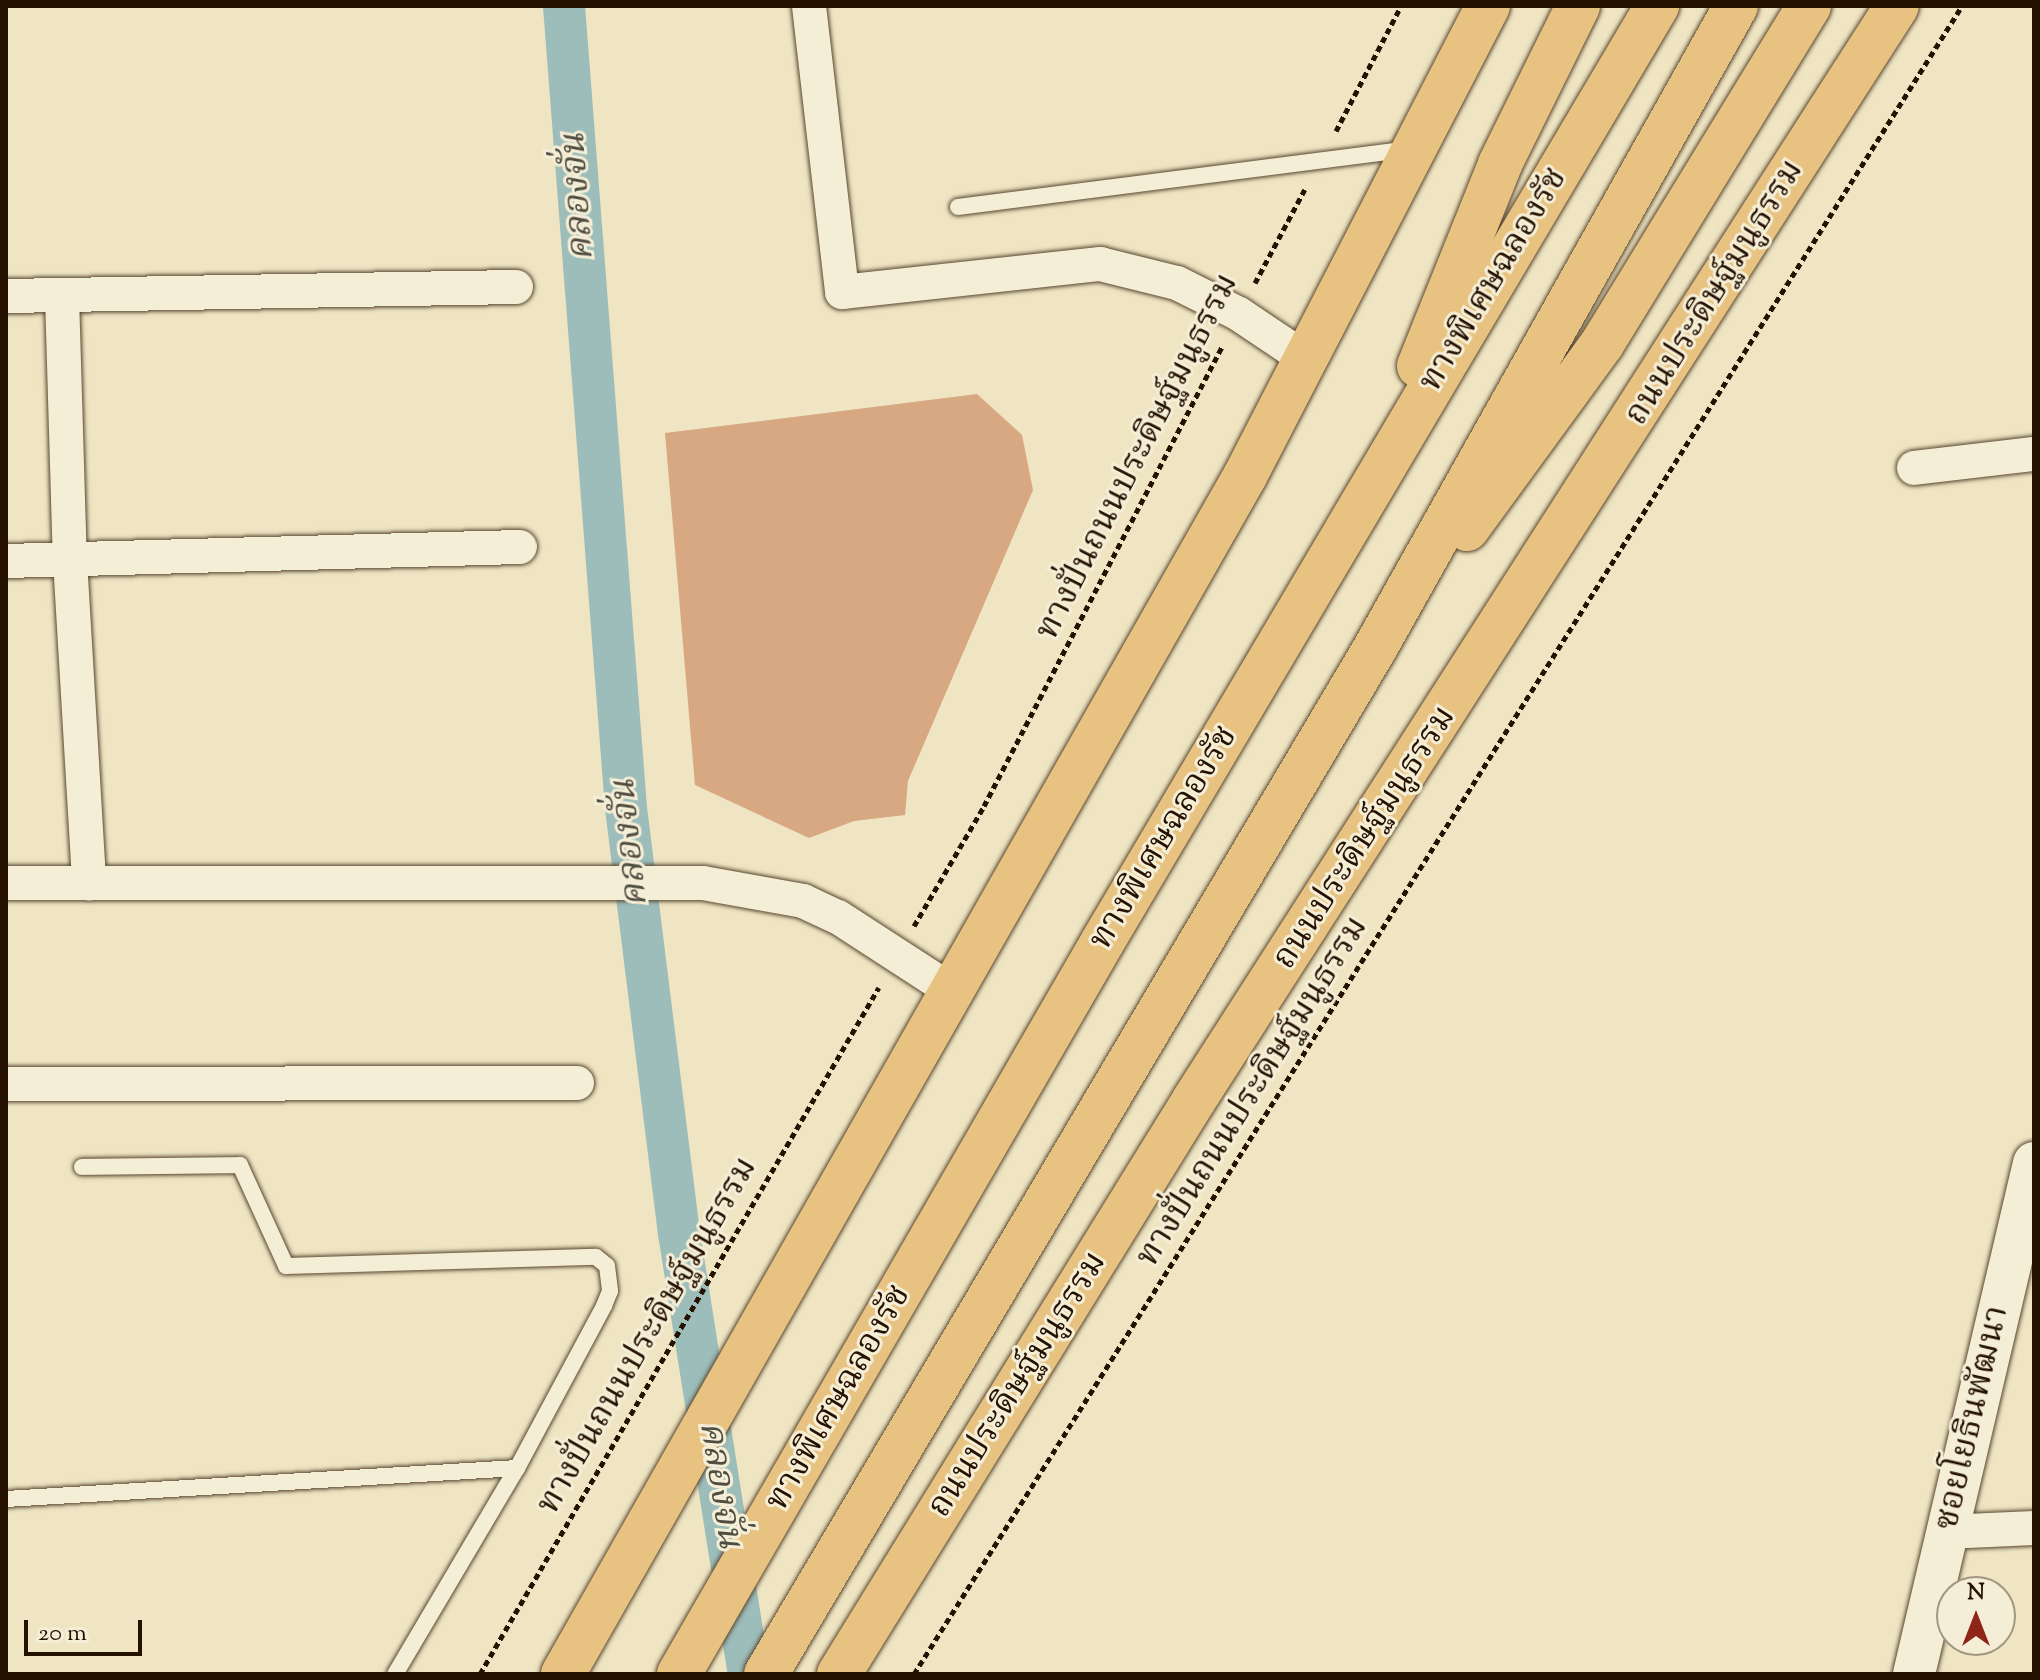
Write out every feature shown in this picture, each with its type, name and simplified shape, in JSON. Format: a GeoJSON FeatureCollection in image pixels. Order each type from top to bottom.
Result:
{"type":"FeatureCollection","features":[{"type":"Feature","properties":{"kind":"main road"},"geometry":{"type":"LineString","coordinates":[[563,1674],[663,1496],[732,1382],[1309,361],[1488,6]]}},
{"type":"Feature","properties":{"kind":"main road"},"geometry":{"type":"LineString","coordinates":[[1377,477],[1500,164],[1578,6]]}},
{"type":"Feature","properties":{"kind":"main road","name":"ทางพิเศษฉลองรัช"},"geometry":{"type":"LineString","coordinates":[[679,1674],[1377,477],[1657,6]]}},
{"type":"Feature","properties":{"kind":"main road"},"geometry":{"type":"LineString","coordinates":[[766,1674],[1374,650],[1736,6]]}},
{"type":"Feature","properties":{"kind":"main road"},"geometry":{"type":"LineString","coordinates":[[1374,650],[1530,448],[1602,344],[1809,6]]}},
{"type":"Feature","properties":{"kind":"main road","name":"ถนนประดิษฐ์มนูธรรม"},"geometry":{"type":"LineString","coordinates":[[839,1674],[1194,1100],[1897,6]]}},
{"type":"Feature","properties":{"kind":"street"},"geometry":{"type":"LineString","coordinates":[[809,6],[842,292],[1100,264],[1177,283],[1239,314],[1309,361]]}},
{"type":"Feature","properties":{"kind":"street"},"geometry":{"type":"LineString","coordinates":[[6,296],[516,287]]}},
{"type":"Feature","properties":{"kind":"street"},"geometry":{"type":"LineString","coordinates":[[62,296],[70,560],[89,883]]}},
{"type":"Feature","properties":{"kind":"street"},"geometry":{"type":"LineString","coordinates":[[1914,468],[2034,454]]}},
{"type":"Feature","properties":{"kind":"street"},"geometry":{"type":"LineString","coordinates":[[6,561],[520,547]]}},
{"type":"Feature","properties":{"kind":"street"},"geometry":{"type":"LineString","coordinates":[[6,883],[703,883],[803,901],[952,991]]}},
{"type":"Feature","properties":{"kind":"street"},"geometry":{"type":"LineString","coordinates":[[6,1084],[577,1083]]}},
{"type":"Feature","properties":{"kind":"street","name":"ซอยโยธินพัฒนา"},"geometry":{"type":"LineString","coordinates":[[1914,1674],[2034,1163]]}},
{"type":"Feature","properties":{"kind":"street"},"geometry":{"type":"LineString","coordinates":[[1945,1532],[2034,1528]]}},
{"type":"Feature","properties":{"kind":"lane"},"geometry":{"type":"LineString","coordinates":[[958,207],[1419,148]]}},
{"type":"Feature","properties":{"kind":"lane"},"geometry":{"type":"LineString","coordinates":[[82,1167],[240,1165],[286,1266],[596,1257],[607,1266],[607,1299],[517,1468],[395,1674]]}},
{"type":"Feature","properties":{"kind":"lane"},"geometry":{"type":"LineString","coordinates":[[6,1499],[517,1468]]}},
{"type":"Feature","properties":{"kind":"path","name":"ทางปั่นถนนประดิษฐ์มนูธรรม"},"geometry":{"type":"LineString","coordinates":[[480,1674],[984,806],[1401,6]]}},
{"type":"Feature","properties":{"kind":"path","name":"ทางปั่นถนนประดิษฐ์มนูธรรม"},"geometry":{"type":"LineString","coordinates":[[914,1674],[1962,6]]}},
{"type":"Feature","properties":{"kind":"building"},"geometry":{"type":"Polygon","coordinates":[[[977,394],[1022,435],[1033,490],[908,781],[905,815],[854,821],[809,838],[695,785],[665,433],[977,394]]]}},
{"type":"Feature","properties":{"kind":"waterway","name":"คลองจั่น"},"geometry":{"type":"LineString","coordinates":[[564,6],[626,808],[679,1233],[749,1674]]}}]}
